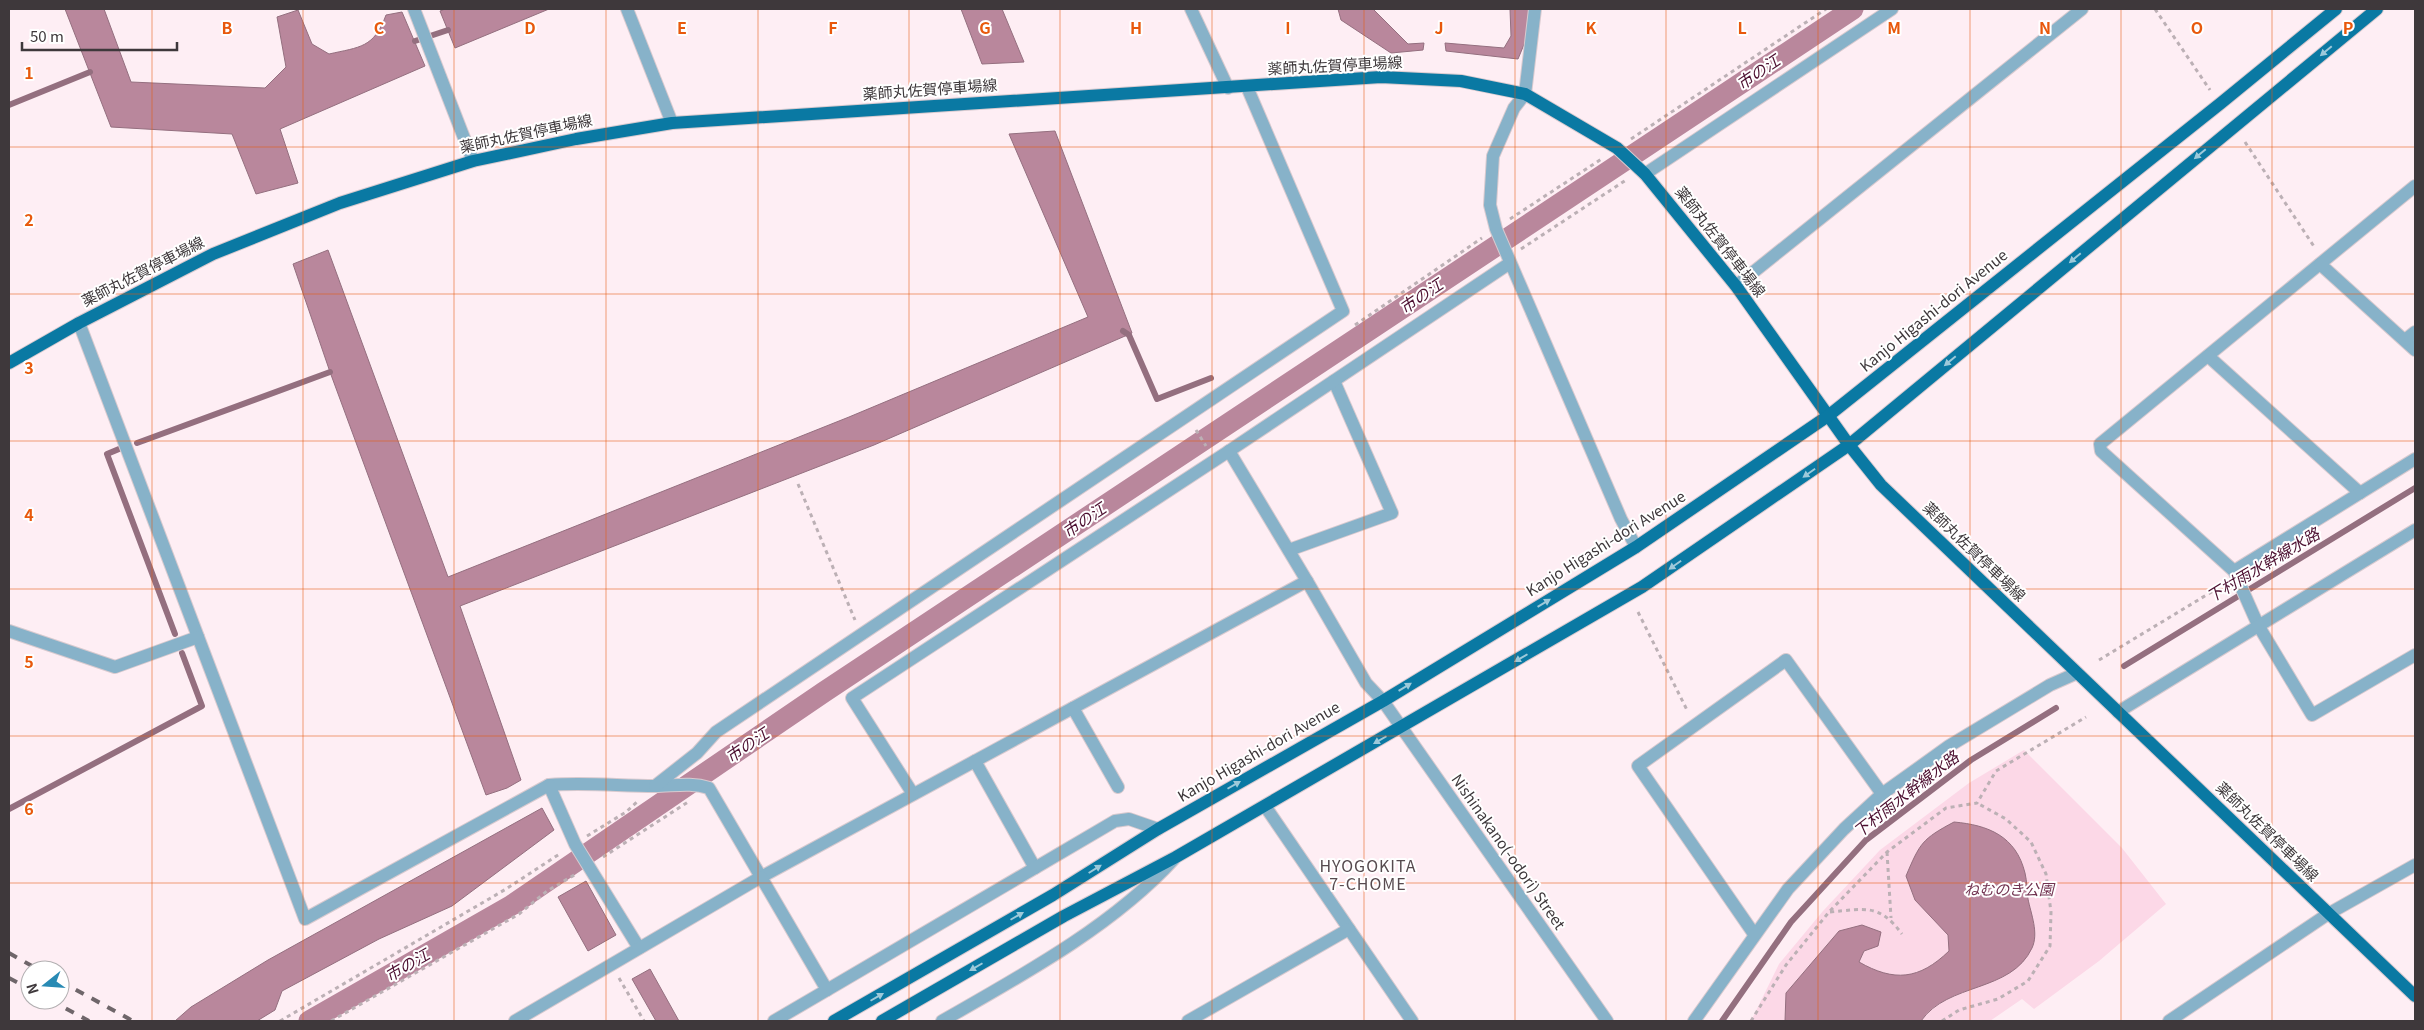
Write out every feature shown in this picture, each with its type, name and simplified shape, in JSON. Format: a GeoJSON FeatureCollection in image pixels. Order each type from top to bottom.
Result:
{"type":"FeatureCollection","features":[{"type":"Feature","properties":{"kind":"main road","name":"Kanjo Higashi-dori Avenue"},"geometry":{"type":"LineString","coordinates":[[834,1021],[1053,895],[1158,829],[1383,700],[1636,547],[1828,416],[2214,110],[2336,9]]}},
{"type":"Feature","properties":{"kind":"main road"},"geometry":{"type":"LineString","coordinates":[[882,1021],[1064,916],[1176,857],[1642,587],[1849,445],[2377,9]]}},
{"type":"Feature","properties":{"kind":"main road","name":"薬師丸佐賀停車場線"},"geometry":{"type":"LineString","coordinates":[[9,363],[79,323],[213,254],[340,203],[473,161],[576,139],[672,123],[1381,78],[1461,81],[1525,94],[1617,148],[1643,172],[1736,286],[1849,445],[1881,485],[2415,996]]}},
{"type":"Feature","properties":{"kind":"street"},"geometry":{"type":"LineString","coordinates":[[414,9],[473,161]]}},
{"type":"Feature","properties":{"kind":"street"},"geometry":{"type":"LineString","coordinates":[[627,9],[672,123]]}},
{"type":"Feature","properties":{"kind":"street"},"geometry":{"type":"LineString","coordinates":[[1190,9],[1228,88]]}},
{"type":"Feature","properties":{"kind":"street"},"geometry":{"type":"LineString","coordinates":[[1535,9],[1525,94],[1514,108],[1493,156],[1490,205],[1496,229],[1509,260],[1621,519],[1636,547]]}},
{"type":"Feature","properties":{"kind":"street"},"geometry":{"type":"LineString","coordinates":[[1643,172],[1892,9]]}},
{"type":"Feature","properties":{"kind":"street"},"geometry":{"type":"LineString","coordinates":[[1736,286],[2082,9]]}},
{"type":"Feature","properties":{"kind":"street"},"geometry":{"type":"LineString","coordinates":[[655,786],[697,753],[716,732],[1343,311],[1247,87]]}},
{"type":"Feature","properties":{"kind":"street"},"geometry":{"type":"LineString","coordinates":[[2415,186],[2100,444],[2101,451],[2234,571],[2258,625],[2312,715],[2415,655]]}},
{"type":"Feature","properties":{"kind":"street"},"geometry":{"type":"LineString","coordinates":[[913,794],[852,698],[1334,381],[1509,260]]}},
{"type":"Feature","properties":{"kind":"street"},"geometry":{"type":"LineString","coordinates":[[2320,264],[2410,336],[2415,350]]}},
{"type":"Feature","properties":{"kind":"street"},"geometry":{"type":"LineString","coordinates":[[79,323],[306,919],[549,785],[567,783],[655,786],[697,784],[709,788],[827,990]]}},
{"type":"Feature","properties":{"kind":"street"},"geometry":{"type":"LineString","coordinates":[[2208,356],[2360,493]]}},
{"type":"Feature","properties":{"kind":"street"},"geometry":{"type":"LineString","coordinates":[[1289,550],[1392,513],[1334,381]]}},
{"type":"Feature","properties":{"kind":"street","name":"Nishinakano(-odori) Street"},"geometry":{"type":"LineString","coordinates":[[1229,451],[1289,550],[1366,684],[1383,700],[1607,1021]]}},
{"type":"Feature","properties":{"kind":"street"},"geometry":{"type":"LineString","coordinates":[[2234,571],[2415,459]]}},
{"type":"Feature","properties":{"kind":"street"},"geometry":{"type":"LineString","coordinates":[[2113,708],[2258,625],[2415,530]]}},
{"type":"Feature","properties":{"kind":"street"},"geometry":{"type":"LineString","coordinates":[[514,1021],[761,877],[1307,581]]}},
{"type":"Feature","properties":{"kind":"street"},"geometry":{"type":"LineString","coordinates":[[9,631],[115,667],[198,637]]}},
{"type":"Feature","properties":{"kind":"street"},"geometry":{"type":"LineString","coordinates":[[1754,934],[1638,766],[1786,660],[1882,794]]}},
{"type":"Feature","properties":{"kind":"street"},"geometry":{"type":"LineString","coordinates":[[1694,1021],[1754,934],[1788,889],[1844,829],[1882,794],[1949,746],[2050,685],[2077,673]]}},
{"type":"Feature","properties":{"kind":"street"},"geometry":{"type":"LineString","coordinates":[[1072,708],[1118,787]]}},
{"type":"Feature","properties":{"kind":"street"},"geometry":{"type":"LineString","coordinates":[[975,761],[1035,868]]}},
{"type":"Feature","properties":{"kind":"street"},"geometry":{"type":"LineString","coordinates":[[549,785],[575,844],[639,948]]}},
{"type":"Feature","properties":{"kind":"street"},"geometry":{"type":"LineString","coordinates":[[1265,806],[1412,1021]]}},
{"type":"Feature","properties":{"kind":"street"},"geometry":{"type":"LineString","coordinates":[[774,1021],[1115,821],[1129,819],[1158,829]]}},
{"type":"Feature","properties":{"kind":"street"},"geometry":{"type":"LineString","coordinates":[[942,1021],[1068,946],[1153,882],[1176,857]]}},
{"type":"Feature","properties":{"kind":"street"},"geometry":{"type":"LineString","coordinates":[[2169,1021],[2328,914],[2415,865]]}},
{"type":"Feature","properties":{"kind":"street"},"geometry":{"type":"LineString","coordinates":[[1188,1021],[1349,929]]}},
{"type":"Feature","properties":{"kind":"path"},"geometry":{"type":"LineString","coordinates":[[1630,140],[1826,9]]}},
{"type":"Feature","properties":{"kind":"path"},"geometry":{"type":"LineString","coordinates":[[2155,9],[2210,90]]}},
{"type":"Feature","properties":{"kind":"path"},"geometry":{"type":"LineString","coordinates":[[2245,142],[2319,254],[2320,264]]}},
{"type":"Feature","properties":{"kind":"path"},"geometry":{"type":"LineString","coordinates":[[1496,229],[1603,158]]}},
{"type":"Feature","properties":{"kind":"path"},"geometry":{"type":"LineString","coordinates":[[1509,260],[1626,180]]}},
{"type":"Feature","properties":{"kind":"path"},"geometry":{"type":"LineString","coordinates":[[1196,430],[1209,450]]}},
{"type":"Feature","properties":{"kind":"path"},"geometry":{"type":"LineString","coordinates":[[798,484],[861,634]]}},
{"type":"Feature","properties":{"kind":"path"},"geometry":{"type":"LineString","coordinates":[[2099,660],[2228,583],[2234,571]]}},
{"type":"Feature","properties":{"kind":"path"},"geometry":{"type":"LineString","coordinates":[[1638,612],[1694,726]]}},
{"type":"Feature","properties":{"kind":"path"},"geometry":{"type":"LineString","coordinates":[[1977,803],[1996,771],[2086,717]]}},
{"type":"Feature","properties":{"kind":"path"},"geometry":{"type":"LineString","coordinates":[[280,1021],[506,889],[626,812],[655,786]]}},
{"type":"Feature","properties":{"kind":"path"},"geometry":{"type":"LineString","coordinates":[[331,1021],[519,914],[547,891],[709,788]]}},
{"type":"Feature","properties":{"kind":"path"},"geometry":{"type":"LineString","coordinates":[[1754,1020],[1786,966],[1829,912],[1887,852],[1946,808],[1977,803],[2006,819],[2032,842],[2046,874],[2052,912],[2050,946],[2028,981],[1998,1000],[1959,1010],[1942,1021]]}},
{"type":"Feature","properties":{"kind":"path"},"geometry":{"type":"LineString","coordinates":[[1887,852],[1891,918],[1902,934]]}},
{"type":"Feature","properties":{"kind":"path"},"geometry":{"type":"LineString","coordinates":[[1829,912],[1870,909],[1891,918]]}},
{"type":"Feature","properties":{"kind":"path"},"geometry":{"type":"LineString","coordinates":[[612,964],[644,1021]]}},
{"type":"Feature","properties":{"kind":"green space","name":"ねむのき公園"},"geometry":{"type":"Polygon","coordinates":[[[2024,750],[2122,848],[2166,904],[2099,961],[2034,1009],[2022,999],[1990,1021],[1751,1021],[1779,964],[1823,911],[1880,850],[1969,783],[2024,750]]]}},
{"type":"Feature","properties":{"kind":"shaded area"},"geometry":{"type":"Polygon","coordinates":[[[65,9],[104,9],[131,82],[265,88],[286,67],[277,17],[298,10],[312,44],[329,54],[365,44],[376,34],[386,15],[402,12],[425,66],[280,129],[298,183],[256,194],[232,134],[111,127],[65,9]]]}},
{"type":"Feature","properties":{"kind":"shaded area"},"geometry":{"type":"Polygon","coordinates":[[[445,9],[549,9],[455,48],[440,11],[445,9]]]}},
{"type":"Feature","properties":{"kind":"shaded area"},"geometry":{"type":"Polygon","coordinates":[[[961,9],[1002,9],[1024,62],[982,64],[961,9]]]}},
{"type":"Feature","properties":{"kind":"shaded area"},"geometry":{"type":"Polygon","coordinates":[[[1338,9],[1373,9],[1408,44],[1424,43],[1423,50],[1391,53],[1341,20],[1338,9]]]}},
{"type":"Feature","properties":{"kind":"shaded area"},"geometry":{"type":"Polygon","coordinates":[[[1510,9],[1532,9],[1535,18],[1518,59],[1446,51],[1445,43],[1504,48],[1511,36],[1510,9]]]}},
{"type":"Feature","properties":{"kind":"shaded area"},"geometry":{"type":"Polygon","coordinates":[[[1055,131],[1132,333],[874,445],[460,606],[521,780],[507,788],[486,795],[330,372],[293,264],[328,250],[448,577],[849,417],[1088,317],[1009,134],[1055,131]]]}},
{"type":"Feature","properties":{"kind":"shaded area"},"geometry":{"type":"Polygon","coordinates":[[[542,808],[554,830],[452,906],[379,939],[282,991],[275,1010],[257,1021],[175,1021],[191,1007],[268,960],[542,808]]]}},
{"type":"Feature","properties":{"kind":"shaded area"},"geometry":{"type":"Polygon","coordinates":[[[1954,822],[1978,826],[1999,835],[2008,841],[2021,860],[2026,876],[2035,936],[2032,948],[2022,962],[2010,973],[1995,981],[1947,999],[1921,1021],[1785,1021],[1786,993],[1839,931],[1862,925],[1881,932],[1878,946],[1864,951],[1859,962],[1884,973],[1895,975],[1906,975],[1927,968],[1949,951],[1948,935],[1915,900],[1906,876],[1923,843],[1935,833],[1954,822]]]}},
{"type":"Feature","properties":{"kind":"shaded area"},"geometry":{"type":"Polygon","coordinates":[[[586,881],[616,935],[588,951],[558,897],[586,881]]]}},
{"type":"Feature","properties":{"kind":"shaded area"},"geometry":{"type":"Polygon","coordinates":[[[650,969],[679,1021],[656,1021],[632,979],[650,969]]]}},
{"type":"Feature","properties":{"kind":"waterway","name":"市の江"},"geometry":{"type":"LineString","coordinates":[[309,1021],[512,905],[824,692],[1853,9]]}},
{"type":"Feature","properties":{"kind":"waterway"},"geometry":{"type":"LineString","coordinates":[[415,41],[448,30]]}},
{"type":"Feature","properties":{"kind":"waterway"},"geometry":{"type":"LineString","coordinates":[[9,105],[90,72]]}},
{"type":"Feature","properties":{"kind":"waterway"},"geometry":{"type":"LineString","coordinates":[[1123,331],[1129,335],[1157,399],[1211,378]]}},
{"type":"Feature","properties":{"kind":"waterway"},"geometry":{"type":"LineString","coordinates":[[137,443],[330,372]]}},
{"type":"Feature","properties":{"kind":"waterway"},"geometry":{"type":"LineString","coordinates":[[119,449],[107,454],[175,634]]}},
{"type":"Feature","properties":{"kind":"waterway","name":"下村雨水幹線水路"},"geometry":{"type":"LineString","coordinates":[[2124,666],[2415,488]]}},
{"type":"Feature","properties":{"kind":"waterway"},"geometry":{"type":"LineString","coordinates":[[9,809],[202,706],[182,653]]}},
{"type":"Feature","properties":{"kind":"waterway","name":"下村雨水幹線水路"},"geometry":{"type":"LineString","coordinates":[[1722,1021],[1791,922],[1866,840],[1971,760],[2056,708]]}},
{"type":"Feature","properties":{"kind":"railway"},"geometry":{"type":"LineString","coordinates":[[9,953],[21,960]]}},
{"type":"Feature","properties":{"kind":"railway"},"geometry":{"type":"LineString","coordinates":[[9,978],[20,984]]}},
{"type":"Feature","properties":{"kind":"railway"},"geometry":{"type":"LineString","coordinates":[[70,986],[133,1021]]}},
{"type":"Feature","properties":{"kind":"railway"},"geometry":{"type":"LineString","coordinates":[[69,1010],[89,1021]]}},
{"type":"Feature","properties":{"kind":"district","name":"HYOGOKITA 7-CHOME"},"geometry":{"type":"Point","coordinates":[1368,875]}}]}
